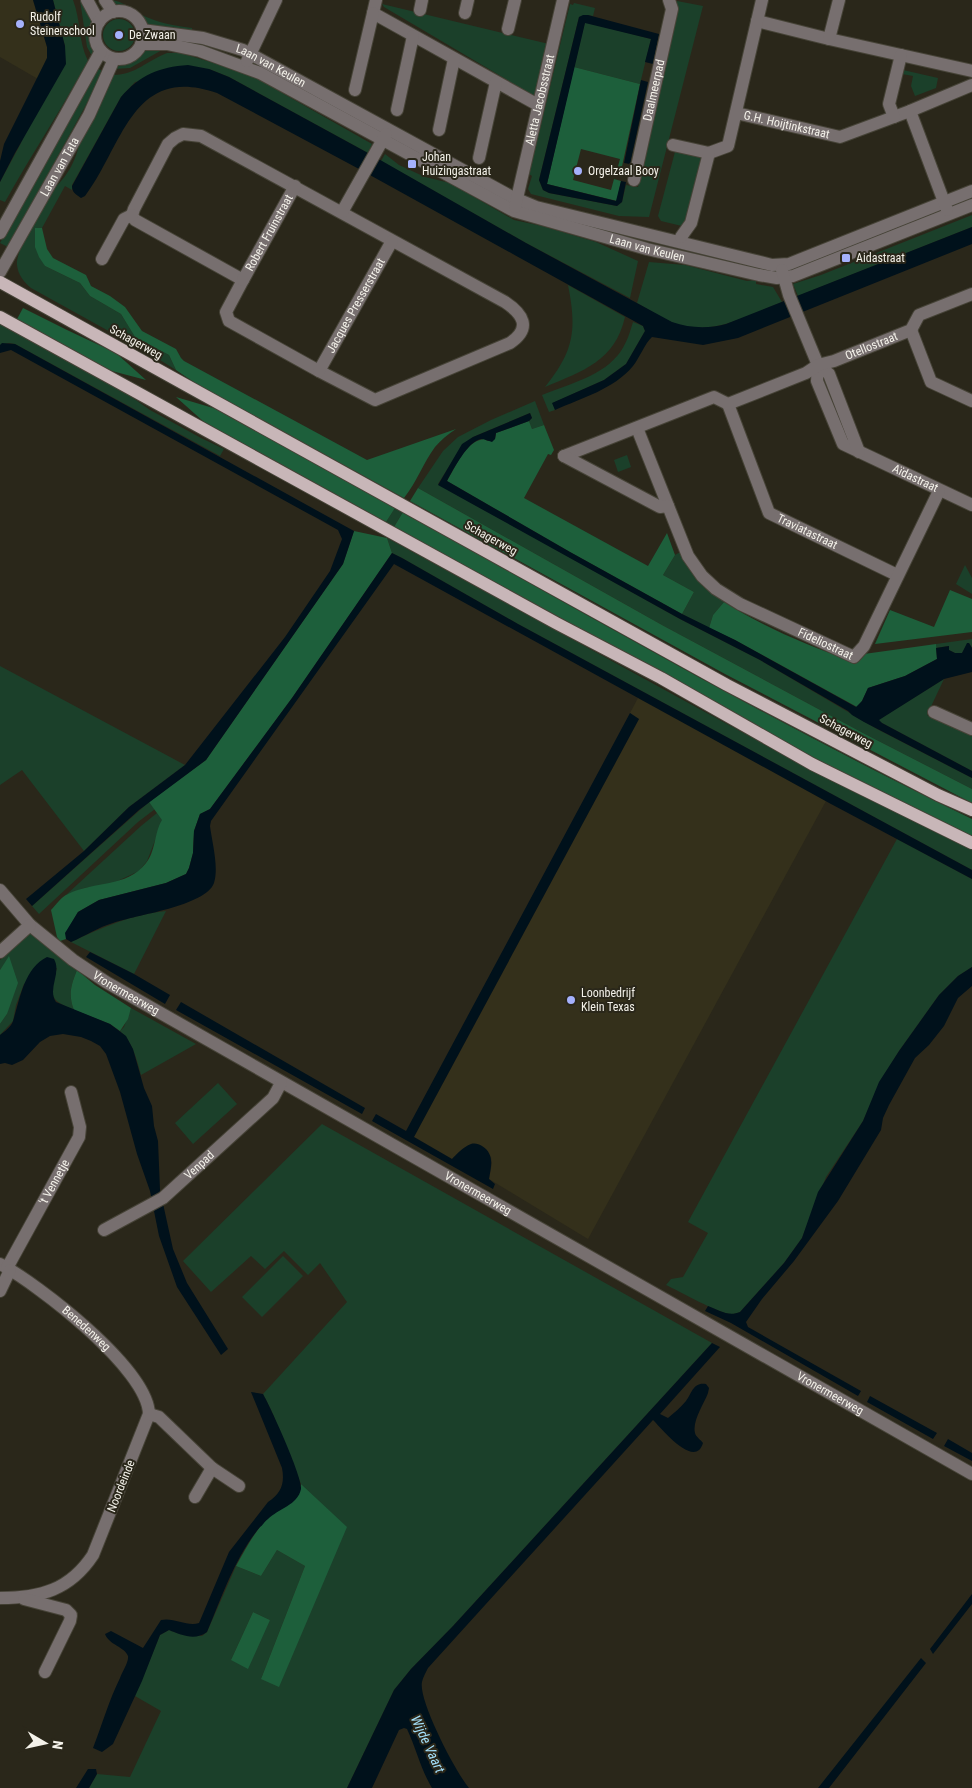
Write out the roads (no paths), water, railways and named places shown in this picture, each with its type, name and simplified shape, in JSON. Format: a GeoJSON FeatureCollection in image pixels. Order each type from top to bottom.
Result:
{"type":"FeatureCollection","features":[{"type":"Feature","properties":{"kind":"main road","name":"Schagerweg"},"geometry":{"type":"LineString","coordinates":[[0,282],[727,685],[938,795],[972,810]]}},
{"type":"Feature","properties":{"kind":"main road"},"geometry":{"type":"LineString","coordinates":[[0,317],[547,618],[660,678],[812,764],[972,843]]}},
{"type":"Feature","properties":{"kind":"street"},"geometry":{"type":"LineString","coordinates":[[87,0],[99,22]]}},
{"type":"Feature","properties":{"kind":"street"},"geometry":{"type":"LineString","coordinates":[[105,0],[113,12]]}},
{"type":"Feature","properties":{"kind":"street"},"geometry":{"type":"LineString","coordinates":[[244,67],[276,0]]}},
{"type":"Feature","properties":{"kind":"street"},"geometry":{"type":"LineString","coordinates":[[355,90],[376,0]]}},
{"type":"Feature","properties":{"kind":"street"},"geometry":{"type":"LineString","coordinates":[[465,13],[468,0]]}},
{"type":"Feature","properties":{"kind":"street"},"geometry":{"type":"LineString","coordinates":[[508,29],[515,0]]}},
{"type":"Feature","properties":{"kind":"street","name":"Aletta Jacobsstraat"},"geometry":{"type":"LineString","coordinates":[[516,205],[563,0]]}},
{"type":"Feature","properties":{"kind":"street","name":"Daalmeerpad"},"geometry":{"type":"LineString","coordinates":[[634,180],[672,9],[669,0]]}},
{"type":"Feature","properties":{"kind":"street","name":"G.H. Hoijtinkstraat"},"geometry":{"type":"LineString","coordinates":[[709,153],[728,146],[762,0]]}},
{"type":"Feature","properties":{"kind":"street"},"geometry":{"type":"LineString","coordinates":[[829,39],[839,0]]}},
{"type":"Feature","properties":{"kind":"street"},"geometry":{"type":"LineString","coordinates":[[113,12],[127,13],[134,17],[142,30],[141,44],[131,56],[114,59],[101,51],[98,46],[95,34],[99,22],[113,12]]}},
{"type":"Feature","properties":{"kind":"street"},"geometry":{"type":"LineString","coordinates":[[373,13],[538,105]]}},
{"type":"Feature","properties":{"kind":"street"},"geometry":{"type":"LineString","coordinates":[[757,21],[972,71]]}},
{"type":"Feature","properties":{"kind":"street","name":"Laan van Keulen"},"geometry":{"type":"LineString","coordinates":[[142,30],[203,38],[229,45],[250,54],[386,134],[516,205],[657,251],[759,275],[782,271],[789,264],[946,208],[972,205]]}},
{"type":"Feature","properties":{"kind":"street"},"geometry":{"type":"LineString","coordinates":[[397,110],[414,36]]}},
{"type":"Feature","properties":{"kind":"street","name":"Laan van Keulen"},"geometry":{"type":"LineString","coordinates":[[141,44],[167,44],[218,57],[270,78],[386,134]]}},
{"type":"Feature","properties":{"kind":"street","name":"Laan van Tata"},"geometry":{"type":"LineString","coordinates":[[0,233],[101,51]]}},
{"type":"Feature","properties":{"kind":"street"},"geometry":{"type":"LineString","coordinates":[[894,117],[889,104],[901,55]]}},
{"type":"Feature","properties":{"kind":"street","name":"Laan van Tata"},"geometry":{"type":"LineString","coordinates":[[0,272],[90,115],[114,59]]}},
{"type":"Feature","properties":{"kind":"street"},"geometry":{"type":"LineString","coordinates":[[439,130],[454,59]]}},
{"type":"Feature","properties":{"kind":"street"},"geometry":{"type":"LineString","coordinates":[[479,158],[496,82]]}},
{"type":"Feature","properties":{"kind":"street","name":"G.H. Hoijtinkstraat"},"geometry":{"type":"LineString","coordinates":[[736,113],[840,137],[972,85]]}},
{"type":"Feature","properties":{"kind":"street"},"geometry":{"type":"LineString","coordinates":[[910,111],[946,208]]}},
{"type":"Feature","properties":{"kind":"street"},"geometry":{"type":"LineString","coordinates":[[102,259],[124,219],[132,215],[168,144],[184,134],[201,136],[512,307],[519,313],[523,321],[523,328],[520,334],[510,343],[376,400],[229,321],[226,312],[244,280],[135,220],[132,215]]}},
{"type":"Feature","properties":{"kind":"street"},"geometry":{"type":"LineString","coordinates":[[342,212],[386,134]]}},
{"type":"Feature","properties":{"kind":"street"},"geometry":{"type":"LineString","coordinates":[[673,145],[709,153],[691,223],[680,237]]}},
{"type":"Feature","properties":{"kind":"street","name":"Robert Fruinstraat"},"geometry":{"type":"LineString","coordinates":[[244,280],[295,186]]}},
{"type":"Feature","properties":{"kind":"street","name":"Laan van Keulen"},"geometry":{"type":"LineString","coordinates":[[946,208],[972,191]]}},
{"type":"Feature","properties":{"kind":"street","name":"Jacques Presserstraat"},"geometry":{"type":"LineString","coordinates":[[319,371],[392,241]]}},
{"type":"Feature","properties":{"kind":"street","name":"Aïdastraat"},"geometry":{"type":"LineString","coordinates":[[782,271],[789,295],[818,365],[818,381],[843,444],[972,505]]}},
{"type":"Feature","properties":{"kind":"street","name":"Otellostraat"},"geometry":{"type":"LineString","coordinates":[[818,365],[834,361],[911,330],[919,315],[972,294]]}},
{"type":"Feature","properties":{"kind":"street"},"geometry":{"type":"LineString","coordinates":[[911,330],[931,382],[972,401]]}},
{"type":"Feature","properties":{"kind":"street"},"geometry":{"type":"LineString","coordinates":[[668,506],[660,508],[564,456],[714,397],[728,404],[806,373],[818,365]]}},
{"type":"Feature","properties":{"kind":"street","name":"Traviatastraat"},"geometry":{"type":"LineString","coordinates":[[728,404],[769,514],[897,574]]}},
{"type":"Feature","properties":{"kind":"street","name":"Fideliostraat"},"geometry":{"type":"LineString","coordinates":[[637,428],[692,563],[702,576],[716,589],[740,604],[854,657],[864,646],[897,574],[939,491]]}},
{"type":"Feature","properties":{"kind":"street"},"geometry":{"type":"LineString","coordinates":[[934,712],[972,729]]}},
{"type":"Feature","properties":{"kind":"street","name":"Vronermeerweg"},"geometry":{"type":"LineString","coordinates":[[0,890],[30,926],[89,972],[972,1474]]}},
{"type":"Feature","properties":{"kind":"street"},"geometry":{"type":"LineString","coordinates":[[0,952],[30,926]]}},
{"type":"Feature","properties":{"kind":"street","name":"Venpad"},"geometry":{"type":"LineString","coordinates":[[104,1230],[158,1201],[273,1098],[282,1083]]}},
{"type":"Feature","properties":{"kind":"street","name":"'t Vennetje"},"geometry":{"type":"LineString","coordinates":[[0,1291],[6,1267],[78,1140],[80,1127],[71,1092]]}},
{"type":"Feature","properties":{"kind":"street","name":"Benedenweg"},"geometry":{"type":"LineString","coordinates":[[6,1267],[64,1307],[108,1350],[130,1375],[146,1400],[149,1414]]}},
{"type":"Feature","properties":{"kind":"street"},"geometry":{"type":"LineString","coordinates":[[149,1414],[159,1418],[212,1468],[239,1486]]}},
{"type":"Feature","properties":{"kind":"street","name":"Noordeinde"},"geometry":{"type":"LineString","coordinates":[[0,1598],[22,1598],[44,1594],[64,1585],[74,1578],[86,1565],[93,1555],[149,1414]]}},
{"type":"Feature","properties":{"kind":"street"},"geometry":{"type":"LineString","coordinates":[[194,1497],[212,1468]]}},
{"type":"Feature","properties":{"kind":"street","name":"Noordeinde"},"geometry":{"type":"LineString","coordinates":[[22,1598],[66,1610],[71,1615],[70,1621],[45,1672]]}},
{"type":"Feature","properties":{"kind":"water"},"geometry":{"type":"Polygon","coordinates":[[[33,0],[53,0],[65,46],[66,64],[0,182],[0,161],[4,144],[47,58],[47,47],[33,0]]]}},
{"type":"Feature","properties":{"kind":"water"},"geometry":{"type":"Polygon","coordinates":[[[583,15],[659,34],[653,64],[645,62],[651,39],[585,23],[547,184],[616,201],[621,181],[626,182],[622,202],[617,206],[549,193],[543,190],[539,180],[579,17],[583,15]]]}},
{"type":"Feature","properties":{"kind":"water"},"geometry":{"type":"Polygon","coordinates":[[[188,65],[209,69],[229,77],[526,243],[672,322],[685,326],[705,327],[726,324],[972,227],[972,244],[738,338],[703,345],[652,337],[633,366],[617,381],[555,410],[552,403],[604,380],[626,364],[645,331],[643,326],[217,93],[188,87],[166,89],[148,99],[133,114],[85,196],[81,198],[76,194],[72,186],[121,97],[135,83],[159,70],[188,65]]]}},
{"type":"Feature","properties":{"kind":"water"},"geometry":{"type":"Polygon","coordinates":[[[641,80],[648,82],[630,164],[624,163],[641,80]]]}},
{"type":"Feature","properties":{"kind":"water"},"geometry":{"type":"Polygon","coordinates":[[[2,343],[15,344],[354,531],[343,564],[206,760],[139,810],[32,906],[26,899],[84,851],[129,807],[185,765],[285,637],[330,571],[342,539],[338,530],[11,350],[0,353],[0,345],[2,343]]]}},
{"type":"Feature","properties":{"kind":"water"},"geometry":{"type":"Polygon","coordinates":[[[530,413],[532,418],[529,421],[496,433],[495,439],[492,442],[481,439],[471,445],[461,457],[447,481],[682,614],[735,640],[856,707],[862,701],[868,688],[905,676],[937,659],[936,648],[949,646],[949,650],[955,653],[962,653],[967,643],[969,643],[972,648],[972,672],[944,679],[879,720],[972,771],[972,778],[864,722],[760,660],[680,619],[438,485],[462,444],[473,437],[530,413]]]}},
{"type":"Feature","properties":{"kind":"water"},"geometry":{"type":"Polygon","coordinates":[[[392,553],[518,624],[972,870],[972,879],[831,804],[394,564],[211,821],[210,826],[216,870],[214,883],[208,891],[184,904],[108,925],[71,942],[66,939],[65,933],[78,912],[99,900],[166,883],[186,874],[193,853],[194,831],[200,814],[210,809],[292,698],[392,553]]]}},
{"type":"Feature","properties":{"kind":"water"},"geometry":{"type":"Polygon","coordinates":[[[630,713],[639,719],[414,1137],[452,1159],[471,1144],[482,1146],[489,1153],[491,1165],[489,1179],[495,1184],[493,1189],[372,1121],[376,1114],[406,1131],[630,713]]]}},
{"type":"Feature","properties":{"kind":"water"},"geometry":{"type":"Polygon","coordinates":[[[90,952],[170,995],[165,1004],[86,957],[90,952]]]}},
{"type":"Feature","properties":{"kind":"water"},"geometry":{"type":"Polygon","coordinates":[[[47,957],[54,959],[56,964],[53,991],[56,1002],[110,1024],[126,1036],[133,1049],[144,1088],[152,1106],[158,1141],[160,1190],[173,1249],[187,1283],[228,1349],[221,1355],[177,1287],[159,1236],[150,1191],[137,1154],[120,1092],[106,1054],[100,1046],[81,1037],[63,1034],[50,1036],[40,1042],[23,1060],[12,1065],[0,1064],[0,1035],[12,1023],[28,976],[39,962],[47,957]]]}},
{"type":"Feature","properties":{"kind":"water"},"geometry":{"type":"Polygon","coordinates":[[[972,967],[972,986],[958,998],[944,1026],[929,1045],[915,1058],[889,1105],[883,1118],[881,1130],[838,1201],[746,1322],[748,1327],[861,1391],[858,1396],[731,1323],[705,1311],[708,1306],[731,1314],[740,1312],[784,1263],[802,1238],[818,1192],[863,1121],[879,1082],[939,995],[958,976],[972,967]]]}},
{"type":"Feature","properties":{"kind":"water"},"geometry":{"type":"Polygon","coordinates":[[[181,1002],[365,1108],[362,1114],[176,1010],[181,1002]]]}},
{"type":"Feature","properties":{"kind":"water","name":"Wijde Vaart"},"geometry":{"type":"Polygon","coordinates":[[[712,1343],[720,1347],[660,1414],[668,1418],[680,1408],[696,1386],[706,1384],[709,1388],[708,1393],[695,1423],[696,1434],[703,1443],[699,1450],[693,1452],[678,1445],[653,1420],[428,1668],[422,1682],[422,1691],[426,1704],[447,1753],[469,1788],[432,1788],[407,1729],[404,1728],[399,1730],[372,1788],[347,1788],[394,1690],[411,1669],[453,1626],[712,1343]]]}},
{"type":"Feature","properties":{"kind":"water"},"geometry":{"type":"Polygon","coordinates":[[[251,1392],[263,1394],[273,1413],[297,1471],[301,1489],[299,1494],[292,1503],[272,1515],[260,1527],[243,1551],[207,1632],[193,1637],[169,1630],[160,1635],[142,1681],[113,1744],[102,1752],[93,1748],[112,1695],[128,1658],[124,1650],[110,1641],[105,1634],[111,1631],[143,1648],[161,1620],[166,1619],[190,1624],[199,1623],[229,1552],[281,1488],[283,1479],[282,1468],[251,1392]]]}},
{"type":"Feature","properties":{"kind":"water"},"geometry":{"type":"Polygon","coordinates":[[[870,1396],[937,1433],[933,1439],[867,1402],[870,1396]]]}},
{"type":"Feature","properties":{"kind":"water"},"geometry":{"type":"Polygon","coordinates":[[[948,1439],[972,1453],[972,1461],[944,1446],[948,1439]]]}},
{"type":"Feature","properties":{"kind":"water"},"geometry":{"type":"Polygon","coordinates":[[[972,1594],[972,1604],[933,1654],[930,1649],[972,1594]]]}},
{"type":"Feature","properties":{"kind":"water"},"geometry":{"type":"Polygon","coordinates":[[[921,1658],[926,1663],[829,1788],[818,1788],[921,1658]]]}},
{"type":"Feature","properties":{"kind":"water"},"geometry":{"type":"Polygon","coordinates":[[[88,1769],[96,1769],[97,1774],[89,1788],[76,1788],[88,1769]]]}},
{"type":"Feature","properties":{"kind":"place","name":"Rudolf Steinerschool"},"geometry":{"type":"Point","coordinates":[20,24]}},
{"type":"Feature","properties":{"kind":"place","name":"De Zwaan"},"geometry":{"type":"Point","coordinates":[119,35]}},
{"type":"Feature","properties":{"kind":"place","name":"Johan Huizingastraat"},"geometry":{"type":"Point","coordinates":[412,164]}},
{"type":"Feature","properties":{"kind":"place","name":"Orgelzaal Booy"},"geometry":{"type":"Point","coordinates":[578,171]}},
{"type":"Feature","properties":{"kind":"place","name":"Aidastraat"},"geometry":{"type":"Point","coordinates":[846,258]}},
{"type":"Feature","properties":{"kind":"place","name":"Loonbedrijf Klein Texas"},"geometry":{"type":"Point","coordinates":[571,1000]}}]}
